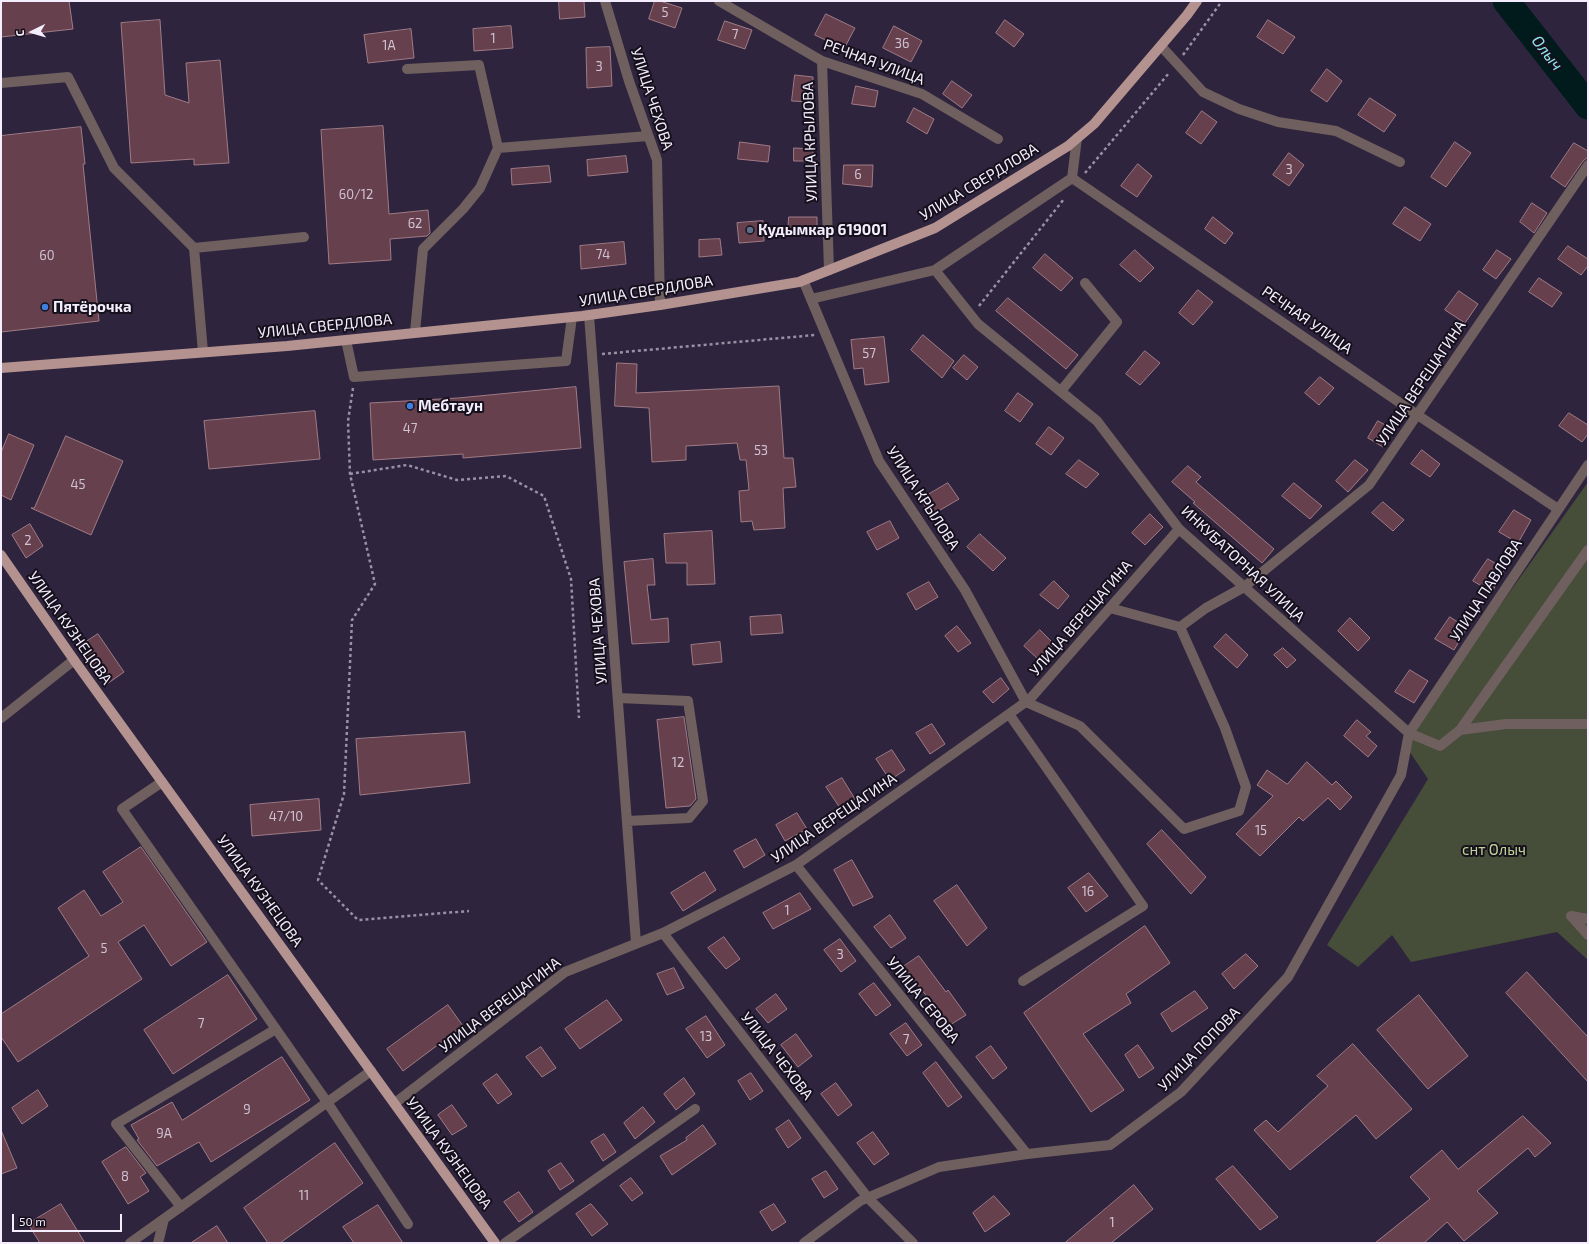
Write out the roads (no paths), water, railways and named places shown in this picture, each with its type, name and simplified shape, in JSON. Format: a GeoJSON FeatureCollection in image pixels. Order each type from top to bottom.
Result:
{"type":"FeatureCollection","features":[{"type":"Feature","properties":{"kind":"main road","name":"УЛИЦА СВЕРДЛОВА"},"geometry":{"type":"LineString","coordinates":[[1,368],[346,340],[572,317],[660,305],[803,280],[935,228],[1068,146],[1094,124],[1187,15],[1197,1]]}},
{"type":"Feature","properties":{"kind":"main road","name":"УЛИЦА КУЗНЕЦОВА"},"geometry":{"type":"LineString","coordinates":[[1,555],[74,660],[495,1243]]}},
{"type":"Feature","properties":{"kind":"street","name":"УЛИЦА ЧЕХОВА"},"geometry":{"type":"LineString","coordinates":[[605,1],[629,80],[657,160],[660,305]]}},
{"type":"Feature","properties":{"kind":"street","name":"РЕЧНАЯ УЛИЦА"},"geometry":{"type":"LineString","coordinates":[[720,1],[822,61],[922,94],[998,139]]}},
{"type":"Feature","properties":{"kind":"street"},"geometry":{"type":"LineString","coordinates":[[1161,46],[1203,92],[1239,109],[1278,122],[1336,131],[1400,162]]}},
{"type":"Feature","properties":{"kind":"street","name":"УЛИЦА КРЫЛОВА"},"geometry":{"type":"LineString","coordinates":[[822,61],[829,270]]}},
{"type":"Feature","properties":{"kind":"street"},"geometry":{"type":"LineString","coordinates":[[407,69],[479,66],[498,148],[480,188],[463,209],[423,249],[415,332]]}},
{"type":"Feature","properties":{"kind":"street"},"geometry":{"type":"LineString","coordinates":[[1,83],[68,77],[114,168],[194,248],[203,352]]}},
{"type":"Feature","properties":{"kind":"street"},"geometry":{"type":"LineString","coordinates":[[498,148],[648,136]]}},
{"type":"Feature","properties":{"kind":"street"},"geometry":{"type":"LineString","coordinates":[[811,299],[935,270],[1075,180],[1077,138]]}},
{"type":"Feature","properties":{"kind":"street","name":"УЛИЦА ВЕРЕЩАГИНА"},"geometry":{"type":"LineString","coordinates":[[1180,626],[1206,608],[1244,587],[1369,485],[1588,165]]}},
{"type":"Feature","properties":{"kind":"street","name":"РЕЧНАЯ УЛИЦА"},"geometry":{"type":"LineString","coordinates":[[1075,180],[1417,415],[1558,509]]}},
{"type":"Feature","properties":{"kind":"street"},"geometry":{"type":"LineString","coordinates":[[194,248],[304,237]]}},
{"type":"Feature","properties":{"kind":"street","name":"ИНКУБАТОРНАЯ УЛИЦА"},"geometry":{"type":"LineString","coordinates":[[935,270],[978,324],[1097,421],[1179,529],[1409,733],[1440,746],[1460,730]]}},
{"type":"Feature","properties":{"kind":"street","name":"УЛИЦА КРЫЛОВА"},"geometry":{"type":"LineString","coordinates":[[803,280],[879,461],[965,590],[1026,702]]}},
{"type":"Feature","properties":{"kind":"street"},"geometry":{"type":"LineString","coordinates":[[1061,391],[1117,322],[1085,283]]}},
{"type":"Feature","properties":{"kind":"street","name":"УЛИЦА ЧЕХОВА"},"geometry":{"type":"LineString","coordinates":[[589,315],[636,943]]}},
{"type":"Feature","properties":{"kind":"street"},"geometry":{"type":"LineString","coordinates":[[346,340],[354,377],[566,361],[572,317]]}},
{"type":"Feature","properties":{"kind":"street","name":"УЛИЦА ПАВЛОВА"},"geometry":{"type":"LineString","coordinates":[[1409,733],[1588,465]]}},
{"type":"Feature","properties":{"kind":"street","name":"УЛИЦА ВЕРЕЩАГИНА"},"geometry":{"type":"LineString","coordinates":[[395,1103],[565,972],[663,933],[796,865],[1026,702],[1179,529]]}},
{"type":"Feature","properties":{"kind":"street"},"geometry":{"type":"LineString","coordinates":[[1460,730],[1588,550]]}},
{"type":"Feature","properties":{"kind":"street"},"geometry":{"type":"LineString","coordinates":[[1026,702],[1080,726],[1184,829],[1239,811],[1246,787],[1225,728],[1180,626],[1110,608]]}},
{"type":"Feature","properties":{"kind":"street"},"geometry":{"type":"LineString","coordinates":[[1,718],[74,660]]}},
{"type":"Feature","properties":{"kind":"street"},"geometry":{"type":"LineString","coordinates":[[618,698],[688,701],[703,801],[688,818],[627,821]]}},
{"type":"Feature","properties":{"kind":"street"},"geometry":{"type":"LineString","coordinates":[[1009,714],[1143,906],[1024,981]]}},
{"type":"Feature","properties":{"kind":"street"},"geometry":{"type":"LineString","coordinates":[[1460,730],[1506,724],[1588,724]]}},
{"type":"Feature","properties":{"kind":"street","name":"УЛИЦА ПОПОВА"},"geometry":{"type":"LineString","coordinates":[[804,1243],[860,1202],[940,1167],[1027,1154],[1110,1145],[1181,1092],[1288,977],[1401,775],[1409,733]]}},
{"type":"Feature","properties":{"kind":"street"},"geometry":{"type":"LineString","coordinates":[[162,782],[122,809],[327,1102],[408,1224]]}},
{"type":"Feature","properties":{"kind":"street","name":"УЛИЦА СЕРОВА"},"geometry":{"type":"LineString","coordinates":[[796,865],[1027,1154]]}},
{"type":"Feature","properties":{"kind":"street"},"geometry":{"type":"LineString","coordinates":[[1588,919],[1571,916],[1588,935]]}},
{"type":"Feature","properties":{"kind":"street","name":"УЛИЦА ЧЕХОВА"},"geometry":{"type":"LineString","coordinates":[[663,933],[868,1198],[913,1243]]}},
{"type":"Feature","properties":{"kind":"street"},"geometry":{"type":"LineString","coordinates":[[181,1207],[116,1124],[276,1029]]}},
{"type":"Feature","properties":{"kind":"street"},"geometry":{"type":"LineString","coordinates":[[130,1243],[372,1071]]}},
{"type":"Feature","properties":{"kind":"street"},"geometry":{"type":"LineString","coordinates":[[505,1243],[695,1109]]}},
{"type":"Feature","properties":{"kind":"street"},"geometry":{"type":"LineString","coordinates":[[158,1243],[164,1219]]}},
{"type":"Feature","properties":{"kind":"waterway","name":"Олыч"},"geometry":{"type":"LineString","coordinates":[[1506,1],[1588,106]]}},
{"type":"Feature","properties":{"kind":"place","name":"Кудымкар 619001"},"geometry":{"type":"Point","coordinates":[750,230]}},
{"type":"Feature","properties":{"kind":"place","name":"Пятёрочка"},"geometry":{"type":"Point","coordinates":[45,307]}},
{"type":"Feature","properties":{"kind":"place","name":"Мебтаун"},"geometry":{"type":"Point","coordinates":[410,406]}},
{"type":"Feature","properties":{"kind":"park label","name":"снт Олыч"},"geometry":{"type":"Point","coordinates":[1494,850]}}]}
